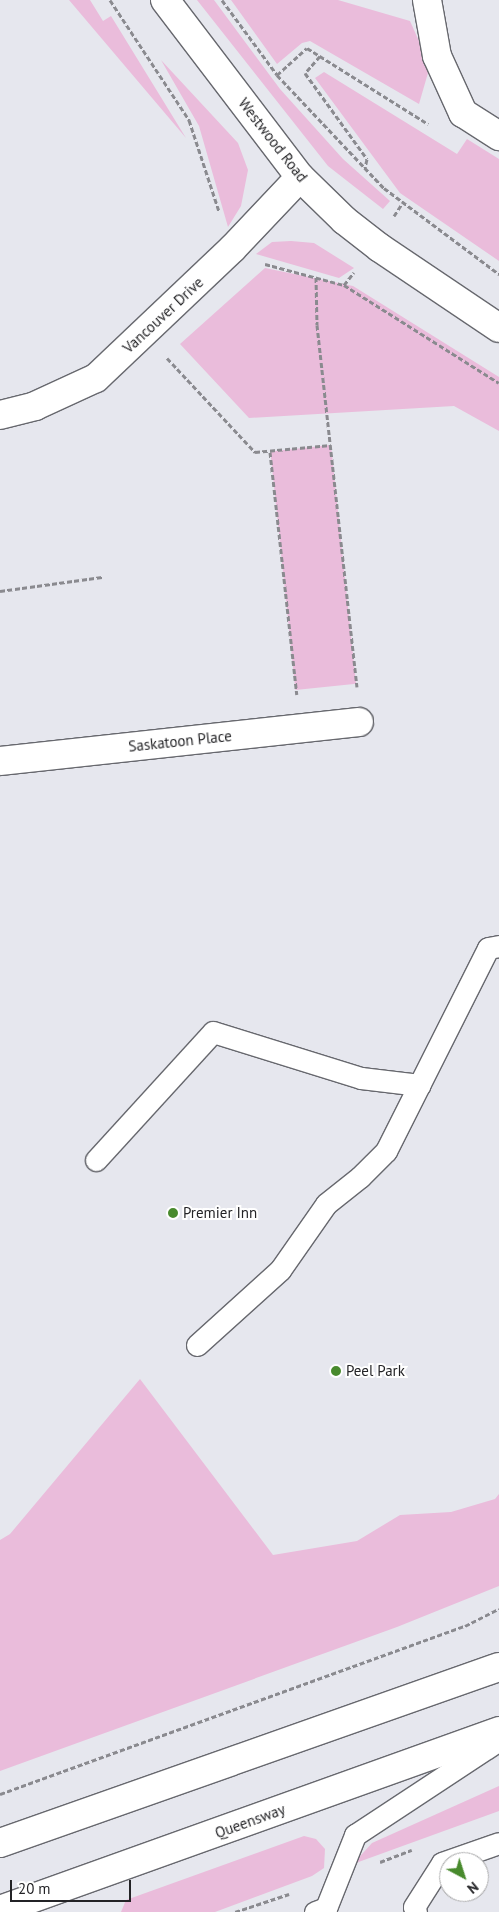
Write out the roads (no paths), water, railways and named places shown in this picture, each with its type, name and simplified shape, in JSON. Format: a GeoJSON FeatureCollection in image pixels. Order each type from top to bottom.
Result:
{"type":"FeatureCollection","features":[{"type":"Feature","properties":{"kind":"main road","name":"Westwood Road"},"geometry":{"type":"LineString","coordinates":[[165,0],[300,177],[344,220],[380,248],[499,328]]}},
{"type":"Feature","properties":{"kind":"main road"},"geometry":{"type":"LineString","coordinates":[[427,0],[437,56],[463,112],[499,136]]}},
{"type":"Feature","properties":{"kind":"main road","name":"Vancouver Drive"},"geometry":{"type":"LineString","coordinates":[[0,415],[35,406],[96,378],[232,249],[300,177]]}},
{"type":"Feature","properties":{"kind":"main road","name":"Saskatoon Place"},"geometry":{"type":"LineString","coordinates":[[0,761],[359,722]]}},
{"type":"Feature","properties":{"kind":"main road"},"geometry":{"type":"LineString","coordinates":[[0,1843],[499,1667]]}},
{"type":"Feature","properties":{"kind":"main road","name":"Queensway"},"geometry":{"type":"LineString","coordinates":[[0,1910],[499,1731]]}},
{"type":"Feature","properties":{"kind":"lane"},"geometry":{"type":"LineString","coordinates":[[197,1345],[280,1270],[326,1204],[360,1177],[386,1150],[488,948],[499,946]]}},
{"type":"Feature","properties":{"kind":"lane"},"geometry":{"type":"LineString","coordinates":[[96,1160],[214,1032],[361,1078],[420,1085]]}},
{"type":"Feature","properties":{"kind":"lane"},"geometry":{"type":"LineString","coordinates":[[323,1911],[355,1835],[499,1740]]}},
{"type":"Feature","properties":{"kind":"lane"},"geometry":{"type":"LineString","coordinates":[[416,1912],[414,1906],[442,1862],[499,1844]]}},
{"type":"Feature","properties":{"kind":"place","name":"Premier Inn"},"geometry":{"type":"Point","coordinates":[173,1213]}},
{"type":"Feature","properties":{"kind":"place","name":"Peel Park"},"geometry":{"type":"Point","coordinates":[336,1371]}}]}
